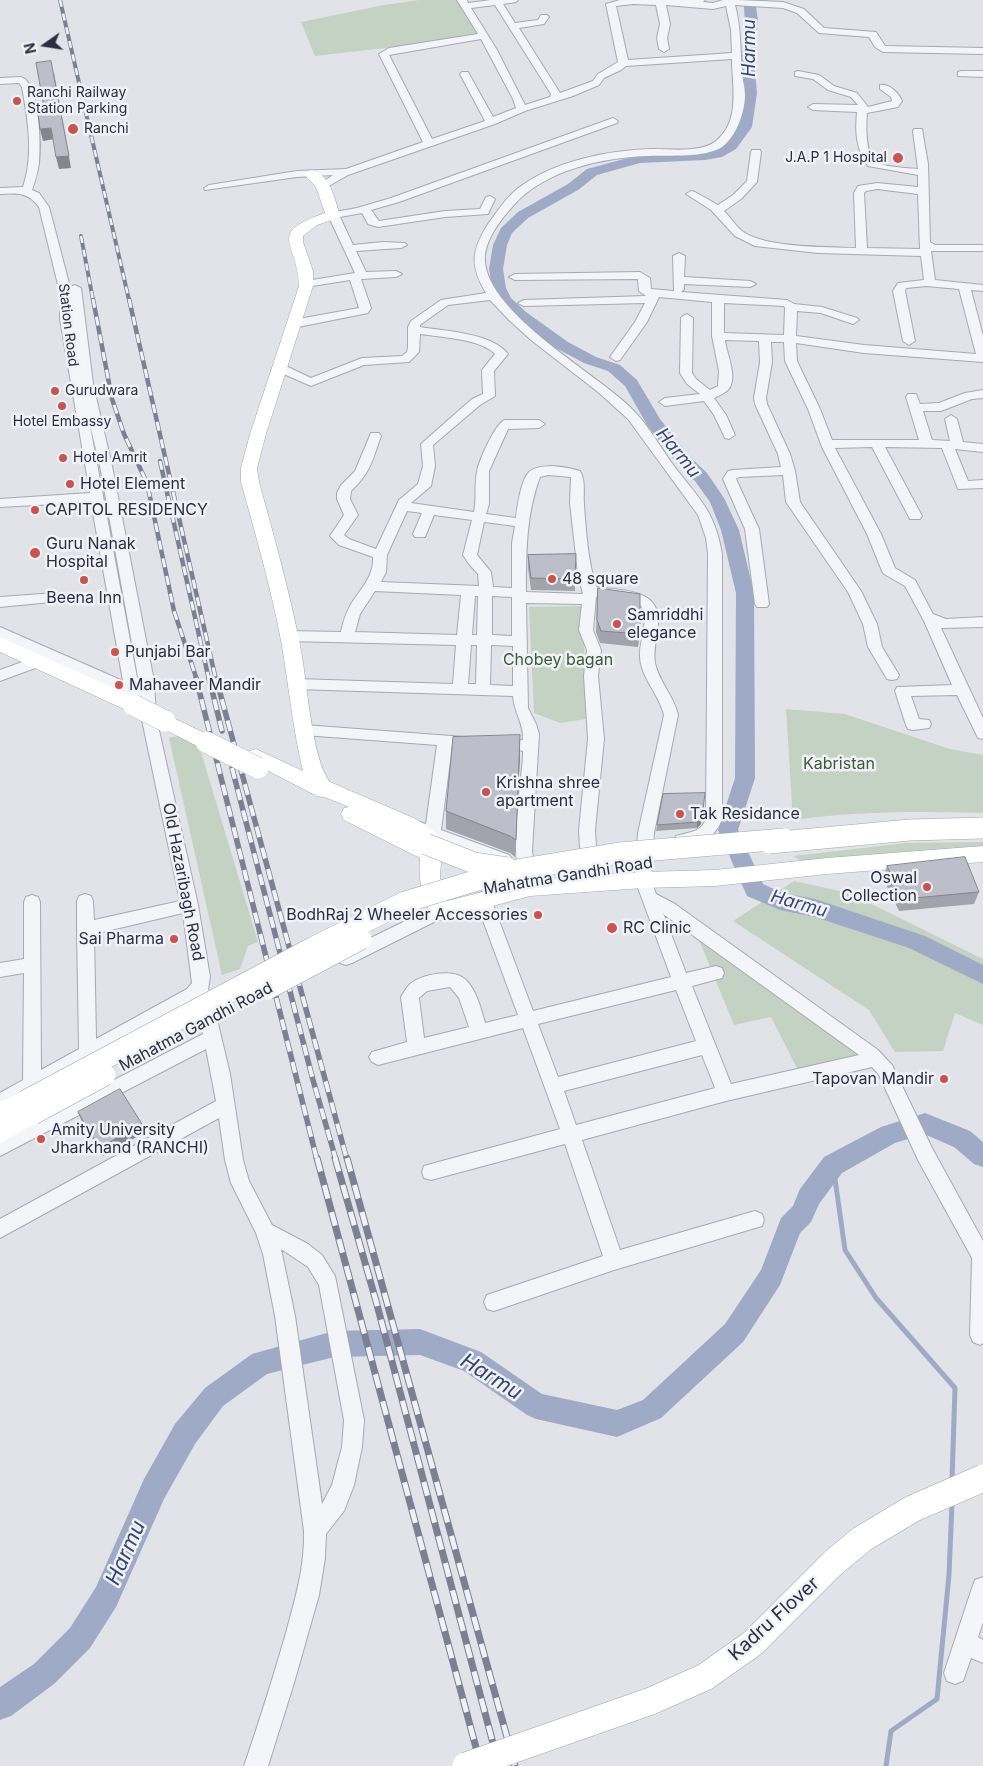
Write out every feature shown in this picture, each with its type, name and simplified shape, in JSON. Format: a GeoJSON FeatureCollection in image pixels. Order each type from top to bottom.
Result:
{"type":"FeatureCollection","features":[{"type":"Feature","properties":{"kind":"main road"},"geometry":{"type":"LineString","coordinates":[[310,174],[319,178],[323,185],[332,215],[307,225],[297,231],[294,236],[294,243],[302,256],[307,278],[306,284],[249,468],[250,482],[274,570],[314,776],[323,788],[409,825],[430,840],[432,848],[429,877],[440,911],[530,888],[590,883],[645,888],[715,878],[827,866],[983,854]]}},
{"type":"Feature","properties":{"kind":"main road"},"geometry":{"type":"LineString","coordinates":[[0,636],[136,698],[159,717],[206,737],[474,863],[510,869],[866,834],[983,827]]}},
{"type":"Feature","properties":{"kind":"main road"},"geometry":{"type":"LineString","coordinates":[[5,647],[136,698]]}},
{"type":"Feature","properties":{"kind":"main road","name":"Mahatma Gandhi Road"},"geometry":{"type":"LineString","coordinates":[[0,1114],[239,1003],[317,963],[404,914],[493,885],[617,865],[903,829],[983,827]]}},
{"type":"Feature","properties":{"kind":"main road"},"geometry":{"type":"LineString","coordinates":[[429,843],[454,864],[510,876],[674,856],[853,838],[929,833],[983,834]]}},
{"type":"Feature","properties":{"kind":"main road","name":"Mahatma Gandhi Road"},"geometry":{"type":"LineString","coordinates":[[782,844],[983,834]]}},
{"type":"Feature","properties":{"kind":"main road","name":"Mahatma Gandhi Road"},"geometry":{"type":"LineString","coordinates":[[0,1132],[30,1100]]}},
{"type":"Feature","properties":{"kind":"main road","name":"Kadru Flover"},"geometry":{"type":"LineString","coordinates":[[466,1766],[664,1697],[705,1677],[738,1655],[772,1625],[848,1551],[877,1530],[931,1499],[983,1478]]}},
{"type":"Feature","properties":{"kind":"street"},"geometry":{"type":"LineString","coordinates":[[513,0],[464,3],[518,98],[521,108]]}},
{"type":"Feature","properties":{"kind":"street"},"geometry":{"type":"LineString","coordinates":[[497,1],[552,87],[556,97]]}},
{"type":"Feature","properties":{"kind":"street"},"geometry":{"type":"LineString","coordinates":[[660,1],[665,24],[662,38],[664,49]]}},
{"type":"Feature","properties":{"kind":"street"},"geometry":{"type":"LineString","coordinates":[[323,185],[355,169],[490,122],[521,108],[570,94],[596,83],[600,76],[618,68],[623,62],[622,50],[611,6],[613,2],[698,2],[714,6],[731,2],[764,3],[796,9],[806,15],[822,31],[873,34],[878,46],[883,49],[983,51]]}},
{"type":"Feature","properties":{"kind":"street"},"geometry":{"type":"LineString","coordinates":[[645,846],[696,838],[704,834],[712,826],[714,818],[715,554],[710,525],[701,506],[688,488],[620,403],[523,327],[494,296],[482,277],[479,258],[486,236],[500,214],[519,193],[537,182],[610,156],[651,152],[696,151],[717,146],[731,126],[740,99],[735,22],[731,2]]}},
{"type":"Feature","properties":{"kind":"street"},"geometry":{"type":"LineString","coordinates":[[513,26],[541,22],[544,17]]}},
{"type":"Feature","properties":{"kind":"street"},"geometry":{"type":"LineString","coordinates":[[429,143],[384,54],[389,51],[484,36]]}},
{"type":"Feature","properties":{"kind":"street"},"geometry":{"type":"LineString","coordinates":[[623,62],[737,56]]}},
{"type":"Feature","properties":{"kind":"street"},"geometry":{"type":"LineString","coordinates":[[465,74],[490,122]]}},
{"type":"Feature","properties":{"kind":"street"},"geometry":{"type":"LineString","coordinates":[[798,74],[816,77],[831,88],[854,95],[863,105],[861,121],[864,148],[865,155],[871,163],[880,167],[923,173]]}},
{"type":"Feature","properties":{"kind":"street"},"geometry":{"type":"LineString","coordinates":[[961,74],[983,74]]}},
{"type":"Feature","properties":{"kind":"street"},"geometry":{"type":"LineString","coordinates":[[0,80],[21,80],[26,86],[36,134],[29,185]]}},
{"type":"Feature","properties":{"kind":"street"},"geometry":{"type":"LineString","coordinates":[[813,107],[862,110],[881,109],[896,104],[896,96],[883,87]]}},
{"type":"Feature","properties":{"kind":"street"},"geometry":{"type":"LineString","coordinates":[[294,324],[364,311],[358,276],[349,249],[332,215],[365,209],[395,200],[613,121]]}},
{"type":"Feature","properties":{"kind":"street"},"geometry":{"type":"LineString","coordinates":[[918,131],[922,148],[924,191],[923,240],[926,249],[930,284]]}},
{"type":"Feature","properties":{"kind":"street"},"geometry":{"type":"LineString","coordinates":[[718,210],[737,197],[752,182],[756,152]]}},
{"type":"Feature","properties":{"kind":"street"},"geometry":{"type":"LineString","coordinates":[[209,188],[355,169]]}},
{"type":"Feature","properties":{"kind":"street"},"geometry":{"type":"LineString","coordinates":[[0,184],[29,185],[45,188],[58,218],[74,283],[87,384],[106,466],[147,681],[136,698],[0,632]]}},
{"type":"Feature","properties":{"kind":"street"},"geometry":{"type":"LineString","coordinates":[[0,191],[29,185]]}},
{"type":"Feature","properties":{"kind":"street","name":"Station Road"},"geometry":{"type":"LineString","coordinates":[[29,185],[39,197],[44,207],[66,293],[66,319],[76,382],[136,698]]}},
{"type":"Feature","properties":{"kind":"street"},"geometry":{"type":"LineString","coordinates":[[862,252],[859,193],[862,188],[876,186],[924,191]]}},
{"type":"Feature","properties":{"kind":"street"},"geometry":{"type":"LineString","coordinates":[[691,194],[718,210],[739,234],[759,244],[778,247],[862,252],[932,248],[983,248]]}},
{"type":"Feature","properties":{"kind":"street"},"geometry":{"type":"LineString","coordinates":[[365,209],[372,222],[378,224],[445,214],[484,212],[490,199]]}},
{"type":"Feature","properties":{"kind":"street"},"geometry":{"type":"LineString","coordinates":[[349,249],[383,245],[400,246]]}},
{"type":"Feature","properties":{"kind":"street"},"geometry":{"type":"LineString","coordinates":[[678,294],[679,256]]}},
{"type":"Feature","properties":{"kind":"street"},"geometry":{"type":"LineString","coordinates":[[306,284],[358,276],[396,274]]}},
{"type":"Feature","properties":{"kind":"street"},"geometry":{"type":"LineString","coordinates":[[515,277],[640,275],[644,278],[645,291],[652,297]]}},
{"type":"Feature","properties":{"kind":"street"},"geometry":{"type":"LineString","coordinates":[[678,280],[750,284]]}},
{"type":"Feature","properties":{"kind":"street"},"geometry":{"type":"LineString","coordinates":[[909,341],[899,287],[906,283],[983,288]]}},
{"type":"Feature","properties":{"kind":"street"},"geometry":{"type":"LineString","coordinates":[[718,336],[790,339],[864,349],[983,358],[964,286]]}},
{"type":"Feature","properties":{"kind":"street"},"geometry":{"type":"LineString","coordinates":[[524,302],[652,297],[660,292],[718,300],[781,302],[790,306],[822,310],[853,320]]}},
{"type":"Feature","properties":{"kind":"street"},"geometry":{"type":"LineString","coordinates":[[278,370],[288,371],[311,382],[362,362],[405,358],[410,355],[415,345],[415,323],[446,302],[494,296]]}},
{"type":"Feature","properties":{"kind":"street"},"geometry":{"type":"LineString","coordinates":[[616,357],[642,322],[652,297]]}},
{"type":"Feature","properties":{"kind":"street"},"geometry":{"type":"LineString","coordinates":[[665,402],[708,396],[723,388],[725,361],[718,336],[718,300]]}},
{"type":"Feature","properties":{"kind":"street"},"geometry":{"type":"LineString","coordinates":[[790,306],[792,364],[814,409],[836,464],[874,534],[889,571],[909,582],[930,619],[983,734]]}},
{"type":"Feature","properties":{"kind":"street"},"geometry":{"type":"LineString","coordinates":[[687,318],[686,373],[691,381],[708,396],[720,415],[729,435]]}},
{"type":"Feature","properties":{"kind":"street"},"geometry":{"type":"LineString","coordinates":[[346,637],[353,614],[372,586],[380,567],[380,555],[403,506],[408,497],[422,488],[425,483],[428,466],[427,444],[476,402],[489,396],[488,370],[502,354],[500,350],[485,342],[414,330]]}},
{"type":"Feature","properties":{"kind":"street"},"geometry":{"type":"LineString","coordinates":[[765,338],[766,362],[760,398],[761,404],[784,454],[789,471],[793,502],[854,591],[870,624],[875,647],[892,675]]}},
{"type":"Feature","properties":{"kind":"street"},"geometry":{"type":"LineString","coordinates":[[927,444],[915,403],[941,407],[969,396],[983,394]]}},
{"type":"Feature","properties":{"kind":"street"},"geometry":{"type":"LineString","coordinates":[[952,419],[952,446],[963,486],[983,484]]}},
{"type":"Feature","properties":{"kind":"street"},"geometry":{"type":"LineString","coordinates":[[483,690],[485,571],[475,564],[470,555],[482,498],[483,471],[505,424],[539,424]]}},
{"type":"Feature","properties":{"kind":"street"},"geometry":{"type":"LineString","coordinates":[[374,436],[364,467],[357,479],[347,486],[344,491],[344,500],[351,515],[337,536],[344,542],[380,555]]}},
{"type":"Feature","properties":{"kind":"street"},"geometry":{"type":"LineString","coordinates":[[828,446],[835,443],[927,444],[983,448]]}},
{"type":"Feature","properties":{"kind":"street"},"geometry":{"type":"LineString","coordinates":[[877,444],[914,516]]}},
{"type":"Feature","properties":{"kind":"street"},"geometry":{"type":"LineString","coordinates":[[530,888],[524,851],[531,734],[529,724],[521,708],[519,543],[525,500],[534,475],[543,471],[575,474],[590,595],[586,630],[594,650],[590,676],[596,739],[587,830],[590,883]]}},
{"type":"Feature","properties":{"kind":"street"},"geometry":{"type":"LineString","coordinates":[[762,604],[752,529],[729,478],[733,474],[739,473],[789,471]]}},
{"type":"Feature","properties":{"kind":"street"},"geometry":{"type":"LineString","coordinates":[[0,503],[98,497]]}},
{"type":"Feature","properties":{"kind":"street"},"geometry":{"type":"LineString","coordinates":[[403,506],[521,523]]}},
{"type":"Feature","properties":{"kind":"street"},"geometry":{"type":"LineString","coordinates":[[420,534],[430,509]]}},
{"type":"Feature","properties":{"kind":"street"},"geometry":{"type":"LineString","coordinates":[[372,586],[520,595],[590,595],[645,600],[651,610],[651,627],[646,650],[648,666],[655,684],[670,707],[645,846],[645,888],[726,1093]]}},
{"type":"Feature","properties":{"kind":"street"},"geometry":{"type":"LineString","coordinates":[[460,689],[462,640],[468,591]]}},
{"type":"Feature","properties":{"kind":"street"},"geometry":{"type":"LineString","coordinates":[[0,602],[56,598]]}},
{"type":"Feature","properties":{"kind":"street"},"geometry":{"type":"LineString","coordinates":[[930,619],[941,624],[983,622]]}},
{"type":"Feature","properties":{"kind":"street"},"geometry":{"type":"LineString","coordinates":[[288,636],[521,641]]}},
{"type":"Feature","properties":{"kind":"street"},"geometry":{"type":"LineString","coordinates":[[5,647],[33,663],[159,717]]}},
{"type":"Feature","properties":{"kind":"street"},"geometry":{"type":"LineString","coordinates":[[0,676],[33,663]]}},
{"type":"Feature","properties":{"kind":"street"},"geometry":{"type":"LineString","coordinates":[[296,684],[520,691]]}},
{"type":"Feature","properties":{"kind":"street"},"geometry":{"type":"LineString","coordinates":[[924,724],[913,725],[902,691],[962,690]]}},
{"type":"Feature","properties":{"kind":"street","name":"Old Hazaribagh Road"},"geometry":{"type":"LineString","coordinates":[[159,717],[200,968],[200,985],[221,1074],[234,1160],[240,1183],[266,1231],[273,1254],[285,1316]]}},
{"type":"Feature","properties":{"kind":"street"},"geometry":{"type":"LineString","coordinates":[[304,730],[530,746]]}},
{"type":"Feature","properties":{"kind":"street"},"geometry":{"type":"LineString","coordinates":[[429,843],[444,740]]}},
{"type":"Feature","properties":{"kind":"street"},"geometry":{"type":"LineString","coordinates":[[409,825],[429,843],[503,860],[530,888]]}},
{"type":"Feature","properties":{"kind":"street"},"geometry":{"type":"LineString","coordinates":[[645,888],[668,908],[876,1059],[886,1070],[925,1154],[982,1260],[980,1335]]}},
{"type":"Feature","properties":{"kind":"street"},"geometry":{"type":"LineString","coordinates":[[483,899],[571,1135],[614,1261]]}},
{"type":"Feature","properties":{"kind":"street"},"geometry":{"type":"LineString","coordinates":[[85,901],[88,1054]]}},
{"type":"Feature","properties":{"kind":"street"},"geometry":{"type":"LineString","coordinates":[[30,1100],[33,964],[32,902]]}},
{"type":"Feature","properties":{"kind":"street"},"geometry":{"type":"LineString","coordinates":[[86,929],[190,905]]}},
{"type":"Feature","properties":{"kind":"street"},"geometry":{"type":"LineString","coordinates":[[346,958],[440,911]]}},
{"type":"Feature","properties":{"kind":"street"},"geometry":{"type":"LineString","coordinates":[[0,970],[33,964]]}},
{"type":"Feature","properties":{"kind":"street"},"geometry":{"type":"LineString","coordinates":[[378,1057],[716,973]]}},
{"type":"Feature","properties":{"kind":"street"},"geometry":{"type":"LineString","coordinates":[[416,1048],[410,997],[413,991],[423,984],[448,980],[456,982],[463,988],[479,1032]]}},
{"type":"Feature","properties":{"kind":"street"},"geometry":{"type":"LineString","coordinates":[[0,1102],[30,1100],[88,1054],[193,994],[200,985]]}},
{"type":"Feature","properties":{"kind":"street"},"geometry":{"type":"LineString","coordinates":[[0,1148],[212,1038]]}},
{"type":"Feature","properties":{"kind":"street"},"geometry":{"type":"LineString","coordinates":[[553,1086],[707,1046]]}},
{"type":"Feature","properties":{"kind":"street"},"geometry":{"type":"LineString","coordinates":[[431,1172],[726,1093],[876,1059]]}},
{"type":"Feature","properties":{"kind":"street"},"geometry":{"type":"LineString","coordinates":[[0,1229],[225,1105]]}},
{"type":"Feature","properties":{"kind":"street"},"geometry":{"type":"LineString","coordinates":[[494,1302],[614,1261],[755,1220]]}},
{"type":"Feature","properties":{"kind":"street"},"geometry":{"type":"LineString","coordinates":[[266,1231],[301,1250],[315,1261],[328,1282],[354,1420],[352,1447],[343,1485],[336,1502],[315,1531]]}},
{"type":"Feature","properties":{"kind":"street"},"geometry":{"type":"LineString","coordinates":[[256,1766],[293,1648],[312,1580],[316,1555],[315,1531],[285,1316]]}},
{"type":"Feature","properties":{"kind":"street"},"geometry":{"type":"LineString","coordinates":[[955,1673],[974,1647],[983,1588]]}},
{"type":"Feature","properties":{"kind":"green space"},"geometry":{"type":"Polygon","coordinates":[[[419,0],[460,0],[481,37],[315,56],[301,22],[384,5],[419,0]]]}},
{"type":"Feature","properties":{"kind":"green space","name":"Chobey bagan"},"geometry":{"type":"Polygon","coordinates":[[[583,606],[586,719],[560,723],[534,713],[529,607],[583,606]]]}},
{"type":"Feature","properties":{"kind":"green space","name":"Kabristan"},"geometry":{"type":"Polygon","coordinates":[[[786,709],[845,714],[950,749],[983,755],[983,813],[888,812],[793,820],[786,709]]]}},
{"type":"Feature","properties":{"kind":"green space"},"geometry":{"type":"Polygon","coordinates":[[[195,732],[258,942],[248,946],[240,969],[222,975],[169,738],[195,732]]]}},
{"type":"Feature","properties":{"kind":"green space"},"geometry":{"type":"Polygon","coordinates":[[[983,842],[983,848],[805,863],[793,856],[906,843],[983,842]]]}},
{"type":"Feature","properties":{"kind":"green space"},"geometry":{"type":"Polygon","coordinates":[[[794,881],[849,893],[983,959],[983,1025],[955,1013],[943,1051],[895,1052],[869,1010],[733,921],[794,881]]]}},
{"type":"Feature","properties":{"kind":"green space"},"geometry":{"type":"Polygon","coordinates":[[[695,930],[862,1055],[798,1070],[771,1017],[734,1025],[695,930]]]}},
{"type":"Feature","properties":{"kind":"building","name":"Ranchi"},"geometry":{"type":"Polygon","coordinates":[[[51,61],[69,156],[56,157],[51,128],[40,129],[38,114],[45,113],[36,63],[51,61]]]}},
{"type":"Feature","properties":{"kind":"building"},"geometry":{"type":"Polygon","coordinates":[[[576,554],[575,579],[531,578],[528,555],[576,554]]]}},
{"type":"Feature","properties":{"kind":"building","name":"Samriddhi elegance"},"geometry":{"type":"Polygon","coordinates":[[[598,588],[640,594],[640,634],[601,631],[597,620],[598,588]]]}},
{"type":"Feature","properties":{"kind":"building","name":"Krishna shree apartment"},"geometry":{"type":"Polygon","coordinates":[[[520,735],[516,840],[446,811],[453,737],[520,735]]]}},
{"type":"Feature","properties":{"kind":"building","name":"Tak Residance"},"geometry":{"type":"Polygon","coordinates":[[[705,793],[702,818],[697,822],[657,825],[663,794],[705,793]]]}},
{"type":"Feature","properties":{"kind":"building"},"geometry":{"type":"Polygon","coordinates":[[[965,857],[979,892],[903,899],[887,866],[965,857]]]}},
{"type":"Feature","properties":{"kind":"building"},"geometry":{"type":"Polygon","coordinates":[[[120,1089],[142,1124],[99,1148],[78,1112],[120,1089]]]}},
{"type":"Feature","properties":{"kind":"waterway","name":"Harmu"},"geometry":{"type":"LineString","coordinates":[[749,0],[752,20],[748,62],[751,93],[745,127],[731,146],[722,153],[705,156],[639,159],[592,172],[573,187],[523,215],[506,231],[500,245],[496,269],[499,288],[505,300],[521,315],[562,345],[590,360],[614,368],[631,383],[653,421],[684,461],[701,477],[718,502],[730,530],[745,593],[745,778],[728,830],[755,890],[780,901],[815,908],[917,942],[983,975]]}},
{"type":"Feature","properties":{"kind":"waterway","name":"Harmu"},"geometry":{"type":"LineString","coordinates":[[0,1705],[44,1674],[80,1638],[106,1597],[154,1489],[185,1434],[214,1397],[261,1363],[334,1344],[420,1342],[472,1361],[536,1406],[617,1424],[652,1409],[734,1333],[771,1277],[790,1226],[802,1214],[809,1197],[833,1165],[889,1134],[925,1123],[962,1139],[983,1156]]}},
{"type":"Feature","properties":{"kind":"waterway"},"geometry":{"type":"LineString","coordinates":[[833,1165],[845,1250],[876,1298],[955,1388],[952,1481]]}},
{"type":"Feature","properties":{"kind":"waterway"},"geometry":{"type":"LineString","coordinates":[[886,1766],[891,1731],[937,1699],[949,1575],[952,1503]]}},
{"type":"Feature","properties":{"kind":"railway"},"geometry":{"type":"LineString","coordinates":[[60,0],[129,300]]}},
{"type":"Feature","properties":{"kind":"railway"},"geometry":{"type":"LineString","coordinates":[[81,236],[93,300]]}},
{"type":"Feature","properties":{"kind":"railway"},"geometry":{"type":"LineString","coordinates":[[93,299],[112,399],[124,434],[147,483],[174,611],[197,680]]}},
{"type":"Feature","properties":{"kind":"railway"},"geometry":{"type":"LineString","coordinates":[[129,299],[216,680]]}},
{"type":"Feature","properties":{"kind":"railway"},"geometry":{"type":"LineString","coordinates":[[160,461],[209,680]]}},
{"type":"Feature","properties":{"kind":"railway"},"geometry":{"type":"LineString","coordinates":[[196,678],[317,1160]]}},
{"type":"Feature","properties":{"kind":"railway"},"geometry":{"type":"LineString","coordinates":[[209,678],[222,731]]}},
{"type":"Feature","properties":{"kind":"railway"},"geometry":{"type":"LineString","coordinates":[[216,678],[347,1160]]}},
{"type":"Feature","properties":{"kind":"railway"},"geometry":{"type":"LineString","coordinates":[[232,768],[313,1080],[336,1160]]}},
{"type":"Feature","properties":{"kind":"railway"},"geometry":{"type":"LineString","coordinates":[[317,1158],[481,1766]]}},
{"type":"Feature","properties":{"kind":"railway"},"geometry":{"type":"LineString","coordinates":[[335,1158],[376,1301],[499,1766]]}},
{"type":"Feature","properties":{"kind":"railway"},"geometry":{"type":"LineString","coordinates":[[347,1158],[515,1766]]}},
{"type":"Feature","properties":{"kind":"place","name":"Ranchi Railway Station Parking"},"geometry":{"type":"Point","coordinates":[17,101]}},
{"type":"Feature","properties":{"kind":"place","name":"Ranchi"},"geometry":{"type":"Point","coordinates":[73,129]}},
{"type":"Feature","properties":{"kind":"place","name":"J.A.P 1 Hospital"},"geometry":{"type":"Point","coordinates":[898,158]}},
{"type":"Feature","properties":{"kind":"place","name":"Gurudwara"},"geometry":{"type":"Point","coordinates":[55,391]}},
{"type":"Feature","properties":{"kind":"place","name":"Hotel Embassy"},"geometry":{"type":"Point","coordinates":[62,406]}},
{"type":"Feature","properties":{"kind":"place","name":"Hotel Amrit"},"geometry":{"type":"Point","coordinates":[63,458]}},
{"type":"Feature","properties":{"kind":"place","name":"Hotel Element"},"geometry":{"type":"Point","coordinates":[70,484]}},
{"type":"Feature","properties":{"kind":"place","name":"CAPITOL RESIDENCY"},"geometry":{"type":"Point","coordinates":[35,510]}},
{"type":"Feature","properties":{"kind":"place","name":"Guru Nanak Hospital"},"geometry":{"type":"Point","coordinates":[35,553]}},
{"type":"Feature","properties":{"kind":"place","name":"48 square"},"geometry":{"type":"Point","coordinates":[552,579]}},
{"type":"Feature","properties":{"kind":"place","name":"Beena Inn"},"geometry":{"type":"Point","coordinates":[84,580]}},
{"type":"Feature","properties":{"kind":"place","name":"Samriddhi elegance"},"geometry":{"type":"Point","coordinates":[617,624]}},
{"type":"Feature","properties":{"kind":"place","name":"Punjabi Bar"},"geometry":{"type":"Point","coordinates":[115,652]}},
{"type":"Feature","properties":{"kind":"place","name":"Mahaveer Mandir"},"geometry":{"type":"Point","coordinates":[119,685]}},
{"type":"Feature","properties":{"kind":"place","name":"Krishna shree apartment"},"geometry":{"type":"Point","coordinates":[486,792]}},
{"type":"Feature","properties":{"kind":"place","name":"Tak Residance"},"geometry":{"type":"Point","coordinates":[680,814]}},
{"type":"Feature","properties":{"kind":"place","name":"Oswal Collection"},"geometry":{"type":"Point","coordinates":[927,887]}},
{"type":"Feature","properties":{"kind":"place","name":"BodhRaj 2 Wheeler Accessories"},"geometry":{"type":"Point","coordinates":[538,915]}},
{"type":"Feature","properties":{"kind":"place","name":"RC Clinic"},"geometry":{"type":"Point","coordinates":[612,928]}},
{"type":"Feature","properties":{"kind":"place","name":"Sai Pharma"},"geometry":{"type":"Point","coordinates":[174,939]}},
{"type":"Feature","properties":{"kind":"place","name":"Tapovan Mandir"},"geometry":{"type":"Point","coordinates":[944,1079]}},
{"type":"Feature","properties":{"kind":"place","name":"Amity University Jharkhand (RANCHI)"},"geometry":{"type":"Point","coordinates":[41,1139]}}]}
